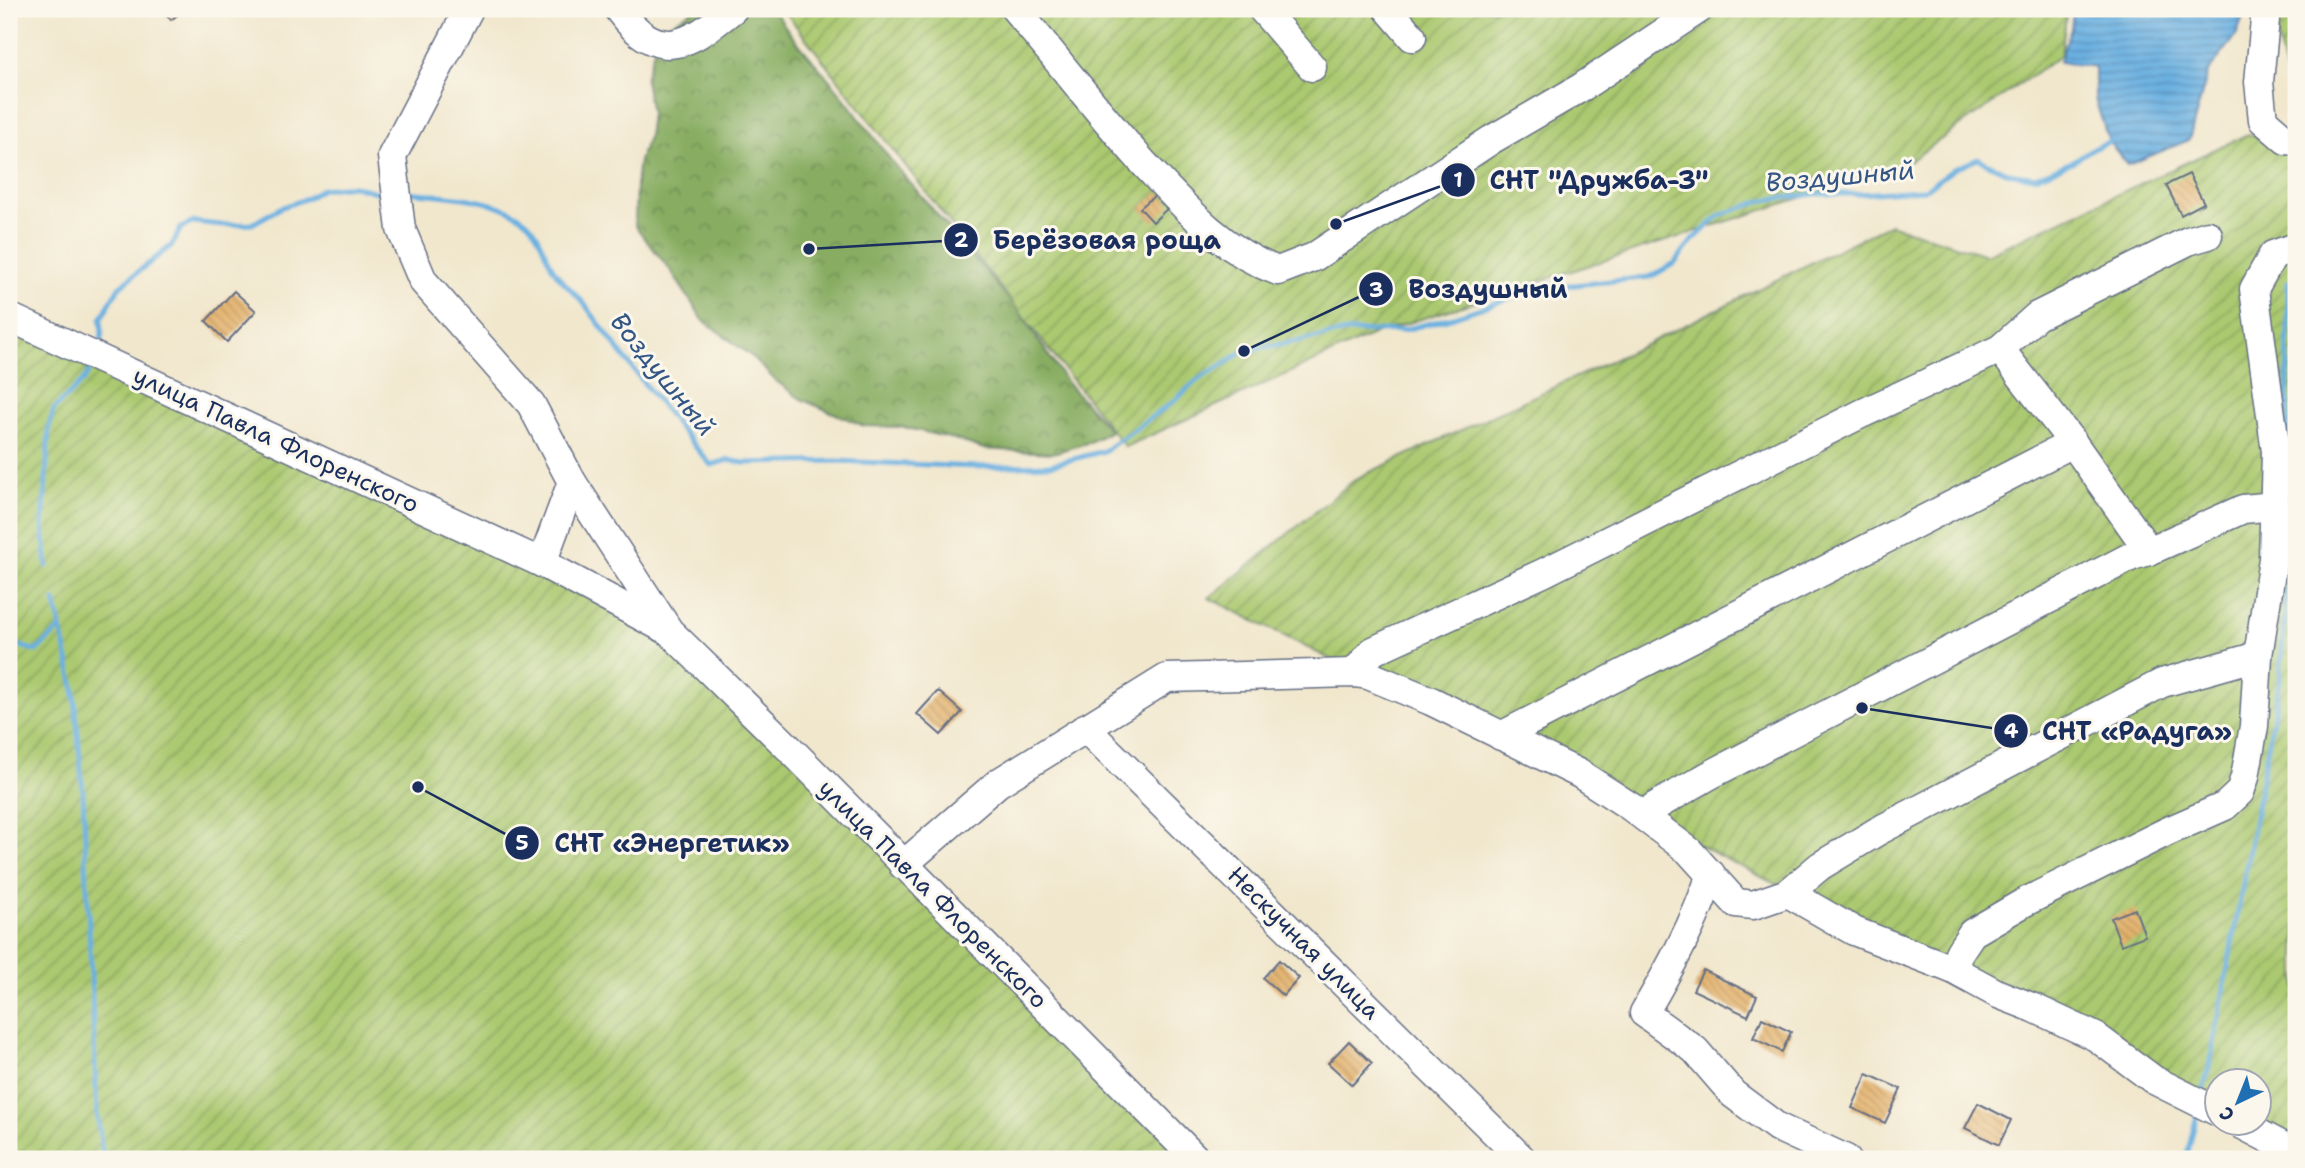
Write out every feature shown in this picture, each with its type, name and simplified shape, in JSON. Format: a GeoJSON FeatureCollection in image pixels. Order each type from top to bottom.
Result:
{"type":"FeatureCollection","features":[{"type":"Feature","properties":{"kind":"street","name":"улица Павла Флоренского"},"geometry":{"type":"LineString","coordinates":[[469,9],[392,156],[401,229],[423,281],[531,404],[572,482],[669,631],[794,753],[1196,1159]]}},
{"type":"Feature","properties":{"kind":"street"},"geometry":{"type":"LineString","coordinates":[[618,9],[645,37],[672,45],[700,36],[733,9]]}},
{"type":"Feature","properties":{"kind":"street"},"geometry":{"type":"LineString","coordinates":[[1015,9],[1112,129],[1180,203],[1228,246],[1256,263],[1278,271],[1314,257],[1491,140],[1582,87],[1699,9]]}},
{"type":"Feature","properties":{"kind":"street"},"geometry":{"type":"LineString","coordinates":[[1262,9],[1312,67]]}},
{"type":"Feature","properties":{"kind":"street"},"geometry":{"type":"LineString","coordinates":[[1388,9],[1412,37]]}},
{"type":"Feature","properties":{"kind":"street"},"geometry":{"type":"LineString","coordinates":[[2266,9],[2259,82],[2263,120],[2286,140],[2296,141]]}},
{"type":"Feature","properties":{"kind":"street"},"geometry":{"type":"LineString","coordinates":[[1354,673],[1373,651],[1532,578],[1861,414],[2000,349],[2037,316],[2188,241],[2208,235]]}},
{"type":"Feature","properties":{"kind":"street"},"geometry":{"type":"LineString","coordinates":[[1952,969],[1959,951],[1972,933],[2025,902],[2225,806],[2240,792],[2254,726],[2258,656],[2273,559],[2275,506],[2276,452],[2254,289],[2273,255],[2296,247]]}},
{"type":"Feature","properties":{"kind":"street","name":"улица Павла Флоренского"},"geometry":{"type":"LineString","coordinates":[[9,317],[542,563],[669,631]]}},
{"type":"Feature","properties":{"kind":"street"},"geometry":{"type":"LineString","coordinates":[[2000,349],[2073,443],[2149,551]]}},
{"type":"Feature","properties":{"kind":"street"},"geometry":{"type":"LineString","coordinates":[[1501,736],[2073,443]]}},
{"type":"Feature","properties":{"kind":"street"},"geometry":{"type":"LineString","coordinates":[[542,563],[572,482]]}},
{"type":"Feature","properties":{"kind":"street"},"geometry":{"type":"LineString","coordinates":[[1646,818],[1654,807],[1710,775],[2133,556],[2242,509],[2275,506]]}},
{"type":"Feature","properties":{"kind":"street"},"geometry":{"type":"LineString","coordinates":[[903,865],[998,783],[1167,678],[1354,673],[1368,675],[1431,701],[1580,774],[1646,818],[1689,851],[1737,903],[1753,905],[1788,893],[1820,866],[1878,831],[2162,683],[2258,656]]}},
{"type":"Feature","properties":{"kind":"street","name":"Нескучная улица"},"geometry":{"type":"LineString","coordinates":[[1085,728],[1522,1159]]}},
{"type":"Feature","properties":{"kind":"street"},"geometry":{"type":"LineString","coordinates":[[1711,874],[1703,899],[1670,968],[1644,1013],[1695,1050],[1733,1094],[1777,1127],[1846,1159]]}},
{"type":"Feature","properties":{"kind":"street"},"geometry":{"type":"LineString","coordinates":[[1788,893],[1854,931],[1952,969],[1998,994],[2096,1037],[2154,1080],[2204,1106]]}},
{"type":"Feature","properties":{"kind":"street"},"geometry":{"type":"LineString","coordinates":[[2264,1136],[2296,1153]]}},
{"type":"Feature","properties":{"kind":"green space"},"geometry":{"type":"Polygon","coordinates":[[[695,9],[773,9],[894,164],[1016,307],[1068,384],[1111,431],[1090,442],[1053,453],[984,449],[903,427],[864,426],[801,399],[703,320],[671,271],[635,226],[639,161],[648,137],[651,113],[645,79],[660,30],[695,9]]]}},
{"type":"Feature","properties":{"kind":"green space"},"geometry":{"type":"Polygon","coordinates":[[[783,9],[2067,9],[2061,55],[1904,165],[1377,333],[1125,447],[783,9]]]}},
{"type":"Feature","properties":{"kind":"green space"},"geometry":{"type":"Polygon","coordinates":[[[2271,9],[2296,9],[2296,112],[2294,111],[2271,9]]]}},
{"type":"Feature","properties":{"kind":"green space"},"geometry":{"type":"Polygon","coordinates":[[[2248,134],[2296,151],[2296,1147],[2274,1132],[2274,1066],[2204,1066],[2204,1100],[1209,598],[1357,478],[1641,347],[1890,224],[1986,255],[2248,134]]]}},
{"type":"Feature","properties":{"kind":"green space"},"geometry":{"type":"Polygon","coordinates":[[[9,312],[674,640],[1197,1159],[9,1159],[9,312]]]}},
{"type":"Feature","properties":{"kind":"water"},"geometry":{"type":"Polygon","coordinates":[[[2073,9],[2246,9],[2236,36],[2208,72],[2189,140],[2128,165],[2109,142],[2095,99],[2095,67],[2059,62],[2071,29],[2073,9]]]}},
{"type":"Feature","properties":{"kind":"building"},"geometry":{"type":"Polygon","coordinates":[[[161,9],[185,9],[171,20],[161,9]]]}},
{"type":"Feature","properties":{"kind":"building"},"geometry":{"type":"Polygon","coordinates":[[[2189,174],[2204,203],[2181,215],[2166,185],[2189,174]]]}},
{"type":"Feature","properties":{"kind":"building"},"geometry":{"type":"Polygon","coordinates":[[[1159,192],[1171,205],[1153,222],[1140,208],[1159,192]]]}},
{"type":"Feature","properties":{"kind":"building"},"geometry":{"type":"Polygon","coordinates":[[[234,291],[256,311],[227,342],[206,321],[234,291]]]}},
{"type":"Feature","properties":{"kind":"building"},"geometry":{"type":"Polygon","coordinates":[[[938,691],[962,712],[941,735],[917,714],[938,691]]]}},
{"type":"Feature","properties":{"kind":"building"},"geometry":{"type":"Polygon","coordinates":[[[2135,909],[2145,936],[2121,945],[2111,918],[2135,909]]]}},
{"type":"Feature","properties":{"kind":"building"},"geometry":{"type":"Polygon","coordinates":[[[1279,960],[1299,978],[1283,996],[1263,978],[1279,960]]]}},
{"type":"Feature","properties":{"kind":"building"},"geometry":{"type":"Polygon","coordinates":[[[1703,970],[1757,996],[1748,1016],[1693,990],[1703,970]]]}},
{"type":"Feature","properties":{"kind":"building"},"geometry":{"type":"Polygon","coordinates":[[[1762,1018],[1791,1032],[1782,1052],[1753,1038],[1762,1018]]]}},
{"type":"Feature","properties":{"kind":"building"},"geometry":{"type":"Polygon","coordinates":[[[1349,1041],[1372,1063],[1352,1085],[1328,1063],[1349,1041]]]}},
{"type":"Feature","properties":{"kind":"building"},"geometry":{"type":"Polygon","coordinates":[[[1867,1074],[1901,1089],[1885,1123],[1852,1108],[1867,1074]]]}},
{"type":"Feature","properties":{"kind":"building"},"geometry":{"type":"Polygon","coordinates":[[[1978,1103],[2011,1120],[1999,1145],[1965,1128],[1978,1103]]]}},
{"type":"Feature","properties":{"kind":"waterway","name":"Воздушный"},"geometry":{"type":"LineString","coordinates":[[407,192],[485,202],[500,206],[525,220],[534,231],[557,275],[586,306],[662,407],[711,465],[728,460],[744,463],[837,461],[976,467],[1050,465],[1104,451],[1173,402],[1195,382],[1244,351],[1347,332],[1404,330],[1454,317],[1548,285],[1650,277],[1675,263],[1691,242],[1720,215],[1765,200],[1815,194],[1924,190],[1954,169],[1978,159],[2008,173],[2035,177],[2072,162],[2109,142]]}},
{"type":"Feature","properties":{"kind":"waterway","name":"Воздушный"},"geometry":{"type":"LineString","coordinates":[[100,350],[101,319],[119,287],[172,245],[181,228],[194,222],[252,224],[280,208],[308,198],[321,189],[354,186],[387,195]]}},
{"type":"Feature","properties":{"kind":"waterway"},"geometry":{"type":"LineString","coordinates":[[2287,438],[2288,282]]}},
{"type":"Feature","properties":{"kind":"waterway","name":"Воздушный"},"geometry":{"type":"LineString","coordinates":[[47,566],[43,529],[49,426],[54,409],[83,381],[92,366]]}},
{"type":"Feature","properties":{"kind":"waterway"},"geometry":{"type":"LineString","coordinates":[[2202,1095],[2211,1059],[2280,680],[2289,557],[2288,504]]}},
{"type":"Feature","properties":{"kind":"waterway","name":"Воздушный"},"geometry":{"type":"LineString","coordinates":[[9,642],[36,651],[61,628],[55,601]]}},
{"type":"Feature","properties":{"kind":"waterway"},"geometry":{"type":"LineString","coordinates":[[61,628],[74,688],[83,793],[97,1113],[103,1159]]}},
{"type":"Feature","properties":{"kind":"waterway"},"geometry":{"type":"LineString","coordinates":[[2186,1159],[2198,1111]]}},
{"type":"Feature","properties":{"kind":"place","name":"СНТ \"Дружба-3\""},"geometry":{"type":"Point","coordinates":[1336,224]}},
{"type":"Feature","properties":{"kind":"place","name":"Берёзовая роща"},"geometry":{"type":"Point","coordinates":[809,249]}},
{"type":"Feature","properties":{"kind":"place","name":"Воздушный"},"geometry":{"type":"Point","coordinates":[1244,351]}},
{"type":"Feature","properties":{"kind":"place","name":"СНТ «Радуга»"},"geometry":{"type":"Point","coordinates":[1862,708]}},
{"type":"Feature","properties":{"kind":"place","name":"СНТ «Энергетик»"},"geometry":{"type":"Point","coordinates":[418,787]}}]}
